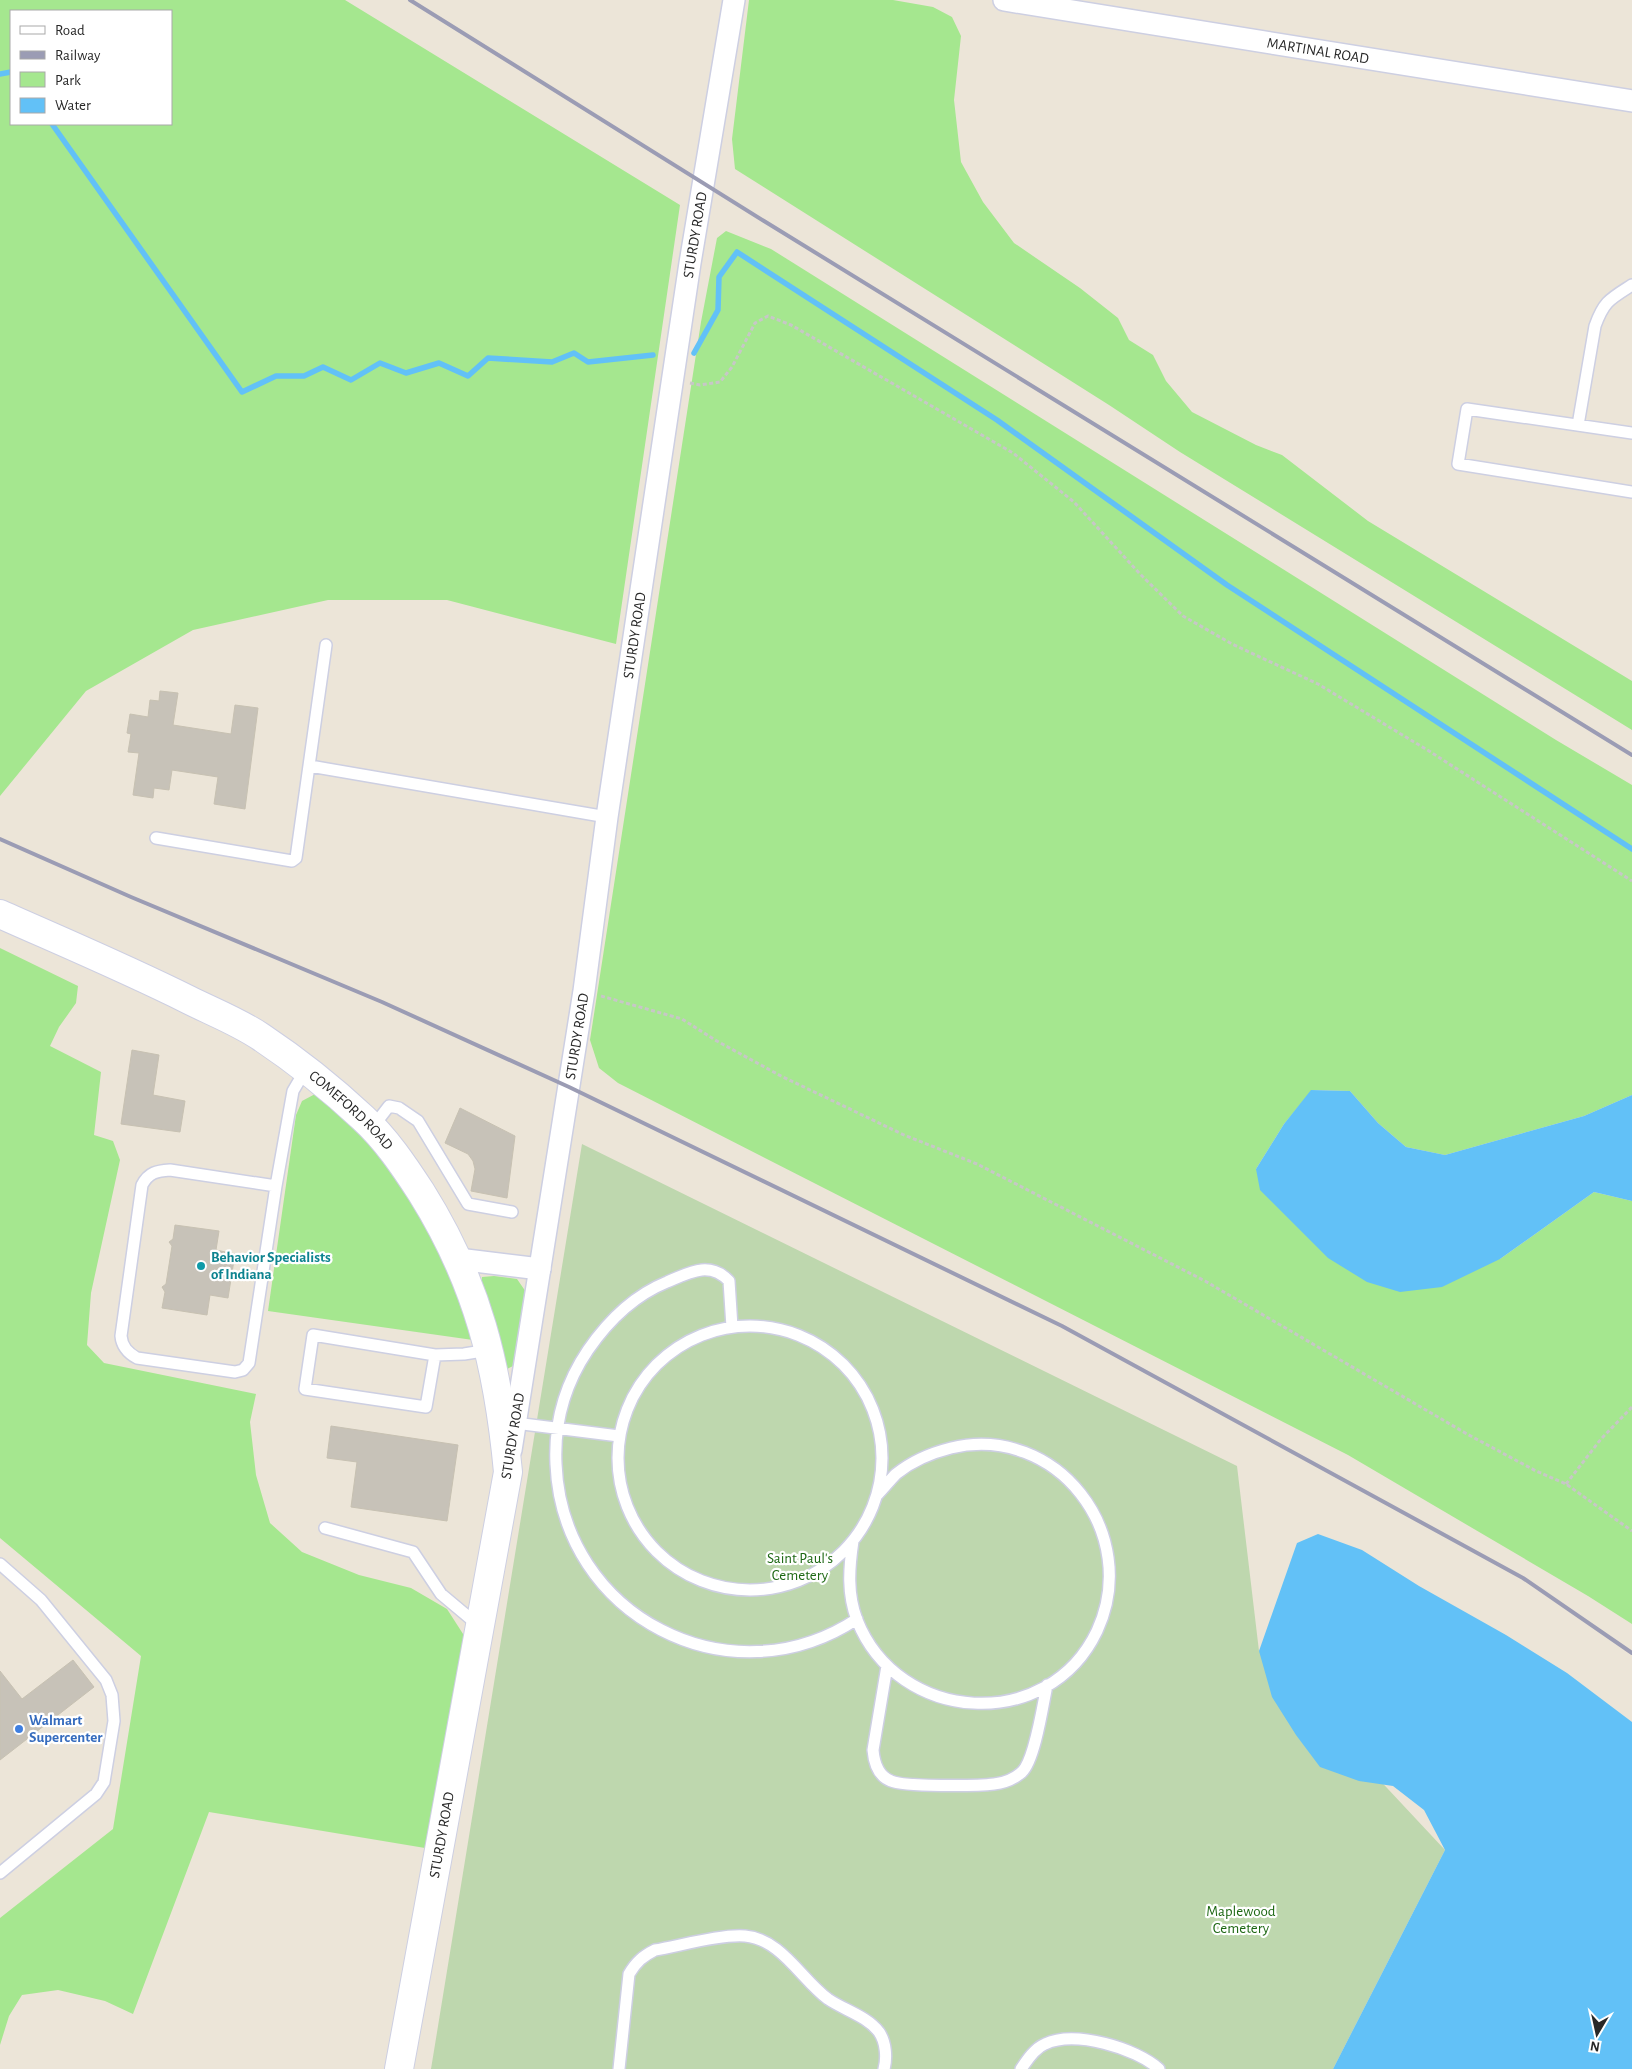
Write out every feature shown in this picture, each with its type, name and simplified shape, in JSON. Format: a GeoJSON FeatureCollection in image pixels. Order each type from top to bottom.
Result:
{"type":"FeatureCollection","features":[{"type":"Feature","properties":{"kind":"street","name":"STURDY ROAD"},"geometry":{"type":"LineString","coordinates":[[399,2069],[508,1472],[584,992],[607,818],[672,380],[734,0]]}},
{"type":"Feature","properties":{"kind":"street","name":"MARTINAL ROAD"},"geometry":{"type":"LineString","coordinates":[[1004,0],[1632,101]]}},
{"type":"Feature","properties":{"kind":"street","name":"COMEFORD ROAD"},"geometry":{"type":"LineString","coordinates":[[0,914],[130,970],[260,1036],[306,1070],[364,1119],[405,1166],[436,1216],[458,1259],[481,1319],[489,1350],[503,1416],[508,1472]]}},
{"type":"Feature","properties":{"kind":"street"},"geometry":{"type":"LineString","coordinates":[[458,1259],[540,1269]]}},
{"type":"Feature","properties":{"kind":"lane"},"geometry":{"type":"LineString","coordinates":[[1578,425],[1595,326],[1600,311],[1607,300],[1632,285]]}},
{"type":"Feature","properties":{"kind":"lane"},"geometry":{"type":"LineString","coordinates":[[1632,433],[1467,409],[1458,464],[1632,492]]}},
{"type":"Feature","properties":{"kind":"lane"},"geometry":{"type":"LineString","coordinates":[[156,838],[292,861],[296,858],[326,645]]}},
{"type":"Feature","properties":{"kind":"lane"},"geometry":{"type":"LineString","coordinates":[[310,766],[607,818]]}},
{"type":"Feature","properties":{"kind":"lane"},"geometry":{"type":"LineString","coordinates":[[276,1186],[170,1170],[155,1171],[146,1177],[142,1185],[121,1336],[123,1347],[131,1355],[137,1358],[235,1372],[243,1370],[249,1363],[276,1186],[293,1090],[306,1070]]}},
{"type":"Feature","properties":{"kind":"lane"},"geometry":{"type":"LineString","coordinates":[[372,1128],[389,1106],[399,1108],[418,1122],[468,1204],[512,1212]]}},
{"type":"Feature","properties":{"kind":"lane"},"geometry":{"type":"LineString","coordinates":[[732,1327],[729,1281],[722,1274],[709,1269],[689,1272],[660,1285],[626,1307],[600,1333],[578,1364],[566,1393],[557,1428],[555,1449],[557,1485],[565,1520],[580,1553],[602,1585],[627,1609],[654,1627],[680,1639],[706,1647],[737,1652],[769,1652],[805,1645],[836,1633],[857,1619]]}},
{"type":"Feature","properties":{"kind":"lane"},"geometry":{"type":"LineString","coordinates":[[853,1541],[826,1565],[808,1576],[788,1584],[763,1589],[742,1589],[702,1580],[686,1573],[667,1560],[650,1544],[635,1522],[625,1500],[620,1476],[619,1436],[625,1414],[634,1395],[649,1373],[666,1356],[690,1340],[709,1333],[732,1327],[759,1326],[781,1329],[806,1338],[828,1351],[852,1374],[864,1391],[874,1411],[880,1430],[882,1452],[882,1472],[877,1496]]}},
{"type":"Feature","properties":{"kind":"lane"},"geometry":{"type":"LineString","coordinates":[[435,1355],[426,1407],[305,1388],[313,1335],[435,1355],[464,1354],[489,1350]]}},
{"type":"Feature","properties":{"kind":"lane"},"geometry":{"type":"LineString","coordinates":[[515,1423],[619,1436]]}},
{"type":"Feature","properties":{"kind":"lane"},"geometry":{"type":"LineString","coordinates":[[988,1445],[1009,1448],[1035,1456],[1066,1478],[1080,1492],[1092,1509],[1101,1528],[1110,1568],[1109,1589],[1104,1612],[1096,1632],[1085,1650],[1070,1668],[1047,1685],[1016,1699],[992,1704],[950,1701],[916,1688],[887,1666],[866,1638],[857,1619],[850,1592],[849,1569],[853,1541],[877,1496],[896,1474],[919,1459],[938,1451],[961,1446],[988,1445]]}},
{"type":"Feature","properties":{"kind":"lane"},"geometry":{"type":"LineString","coordinates":[[325,1528],[413,1552],[441,1594],[480,1626]]}},
{"type":"Feature","properties":{"kind":"lane"},"geometry":{"type":"LineString","coordinates":[[0,1564],[41,1600],[106,1680],[112,1695],[114,1721],[104,1782],[96,1794],[0,1873]]}},
{"type":"Feature","properties":{"kind":"lane"},"geometry":{"type":"LineString","coordinates":[[887,1666],[874,1750],[874,1763],[880,1773],[890,1781],[907,1784],[994,1784],[1009,1781],[1023,1772],[1030,1759],[1047,1685]]}},
{"type":"Feature","properties":{"kind":"lane"},"geometry":{"type":"LineString","coordinates":[[619,2069],[629,1974],[636,1963],[644,1955],[654,1950],[730,1936],[745,1936],[760,1939],[771,1946],[782,1954],[827,1998],[873,2026],[880,2033],[884,2044],[884,2069]]}},
{"type":"Feature","properties":{"kind":"lane"},"geometry":{"type":"LineString","coordinates":[[1021,2069],[1044,2044],[1058,2040],[1078,2039],[1100,2043],[1141,2056],[1159,2069]]}},
{"type":"Feature","properties":{"kind":"path"},"geometry":{"type":"LineString","coordinates":[[672,380],[700,385],[720,382],[732,367],[755,323],[768,316],[791,325],[1013,453],[1074,502],[1140,574],[1183,616],[1232,644],[1318,684],[1429,751],[1632,881]]}},
{"type":"Feature","properties":{"kind":"path"},"geometry":{"type":"LineString","coordinates":[[584,992],[682,1019],[714,1040],[781,1076],[904,1135],[977,1164],[1205,1281],[1467,1434],[1536,1471],[1566,1484],[1632,1531]]}},
{"type":"Feature","properties":{"kind":"path"},"geometry":{"type":"LineString","coordinates":[[1566,1484],[1600,1439],[1632,1407]]}},
{"type":"Feature","properties":{"kind":"green space"},"geometry":{"type":"Polygon","coordinates":[[[0,0],[345,0],[680,205],[616,644],[447,600],[328,600],[193,630],[86,691],[0,796],[0,0]]]}},
{"type":"Feature","properties":{"kind":"green space"},"geometry":{"type":"Polygon","coordinates":[[[749,0],[893,0],[933,7],[952,17],[961,36],[954,100],[961,162],[983,202],[1014,243],[1080,288],[1118,318],[1129,340],[1153,355],[1166,381],[1192,412],[1256,445],[1282,455],[1368,521],[1632,681],[1632,730],[1180,452],[1109,405],[735,169],[732,139],[749,0]]]}},
{"type":"Feature","properties":{"kind":"green space"},"geometry":{"type":"Polygon","coordinates":[[[726,231],[771,249],[1556,740],[1632,785],[1632,1095],[1584,1116],[1445,1155],[1406,1147],[1378,1123],[1350,1091],[1312,1090],[1284,1124],[1256,1169],[1500,1259],[1594,1192],[1632,1201],[1632,1624],[1588,1596],[1348,1455],[618,1083],[599,1068],[590,1040],[701,322],[717,238],[726,231]]]}},
{"type":"Feature","properties":{"kind":"green space"},"geometry":{"type":"Polygon","coordinates":[[[0,948],[78,986],[76,1003],[59,1027],[50,1046],[101,1072],[94,1135],[113,1141],[120,1160],[91,1293],[87,1345],[104,1363],[256,1394],[250,1422],[256,1475],[270,1523],[302,1552],[359,1575],[411,1588],[447,1609],[465,1637],[431,1849],[209,1812],[133,2014],[105,2001],[58,1990],[22,1995],[9,2016],[0,2045],[0,1918],[113,1829],[141,1656],[0,1538],[0,948]]]}},
{"type":"Feature","properties":{"kind":"green space"},"geometry":{"type":"Polygon","coordinates":[[[317,1093],[354,1121],[436,1232],[473,1340],[268,1311],[296,1115],[302,1101],[317,1093]]]}},
{"type":"Feature","properties":{"kind":"green space","name":"Saint Paul's Cemetery"},"geometry":{"type":"Polygon","coordinates":[[[582,1144],[1237,1466],[1259,1651],[1445,1850],[1333,2069],[431,2069],[582,1144]]]}},
{"type":"Feature","properties":{"kind":"green space"},"geometry":{"type":"Polygon","coordinates":[[[494,1276],[517,1279],[526,1292],[516,1355],[513,1366],[507,1369],[481,1285],[482,1277],[494,1276]]]}},
{"type":"Feature","properties":{"kind":"water"},"geometry":{"type":"Polygon","coordinates":[[[1311,1090],[1350,1091],[1378,1123],[1406,1147],[1445,1155],[1584,1116],[1632,1095],[1632,1201],[1594,1192],[1500,1259],[1442,1287],[1400,1292],[1367,1282],[1328,1258],[1260,1190],[1256,1169],[1284,1124],[1311,1090]]]}},
{"type":"Feature","properties":{"kind":"water"},"geometry":{"type":"Polygon","coordinates":[[[1318,1534],[1362,1550],[1419,1586],[1506,1635],[1567,1673],[1632,1722],[1632,2069],[1333,2069],[1445,1850],[1424,1810],[1393,1786],[1359,1781],[1320,1767],[1296,1735],[1272,1697],[1259,1651],[1297,1543],[1318,1534]]]}},
{"type":"Feature","properties":{"kind":"building"},"geometry":{"type":"Polygon","coordinates":[[[160,691],[178,693],[173,725],[231,734],[235,705],[258,708],[245,809],[214,804],[218,777],[172,770],[169,790],[154,788],[153,798],[133,795],[139,753],[128,752],[131,734],[127,733],[130,714],[148,717],[150,700],[159,701],[160,691]]]}},
{"type":"Feature","properties":{"kind":"building"},"geometry":{"type":"Polygon","coordinates":[[[132,1050],[159,1055],[153,1095],[185,1101],[180,1132],[121,1124],[132,1050]]]}},
{"type":"Feature","properties":{"kind":"building"},"geometry":{"type":"Polygon","coordinates":[[[460,1108],[515,1136],[507,1198],[471,1191],[475,1169],[473,1161],[468,1154],[445,1143],[460,1108]]]}},
{"type":"Feature","properties":{"kind":"building","name":"Behavior Specialists of Indiana"},"geometry":{"type":"Polygon","coordinates":[[[175,1225],[219,1231],[216,1250],[235,1254],[228,1298],[210,1295],[207,1315],[162,1308],[165,1292],[162,1287],[166,1284],[172,1246],[169,1242],[173,1239],[175,1225]]]}},
{"type":"Feature","properties":{"kind":"building"},"geometry":{"type":"Polygon","coordinates":[[[331,1426],[458,1445],[447,1521],[351,1507],[357,1462],[327,1458],[331,1426]]]}},
{"type":"Feature","properties":{"kind":"building","name":"Walmart Supercenter"},"geometry":{"type":"Polygon","coordinates":[[[73,1660],[94,1687],[0,1760],[0,1671],[22,1699],[73,1660]]]}},
{"type":"Feature","properties":{"kind":"waterway"},"geometry":{"type":"LineString","coordinates":[[0,74],[10,72]]}},
{"type":"Feature","properties":{"kind":"waterway"},"geometry":{"type":"LineString","coordinates":[[53,125],[242,392],[276,376],[304,376],[323,367],[351,380],[380,363],[406,373],[439,363],[468,376],[488,358],[552,362],[574,353],[588,362],[653,355]]}},
{"type":"Feature","properties":{"kind":"waterway"},"geometry":{"type":"LineString","coordinates":[[694,353],[718,310],[719,277],[737,252],[997,420],[1227,585],[1632,849]]}},
{"type":"Feature","properties":{"kind":"railway"},"geometry":{"type":"LineString","coordinates":[[410,0],[764,221],[1632,755]]}},
{"type":"Feature","properties":{"kind":"railway"},"geometry":{"type":"LineString","coordinates":[[0,839],[131,897],[382,1002],[569,1087],[1062,1326],[1523,1578],[1632,1653]]}},
{"type":"Feature","properties":{"kind":"place","name":"Behavior Specialists of Indiana"},"geometry":{"type":"Point","coordinates":[201,1266]}},
{"type":"Feature","properties":{"kind":"place","name":"Walmart Supercenter"},"geometry":{"type":"Point","coordinates":[19,1729]}},
{"type":"Feature","properties":{"kind":"park label","name":"Maplewood Cemetery"},"geometry":{"type":"Point","coordinates":[1241,1920]}}]}
